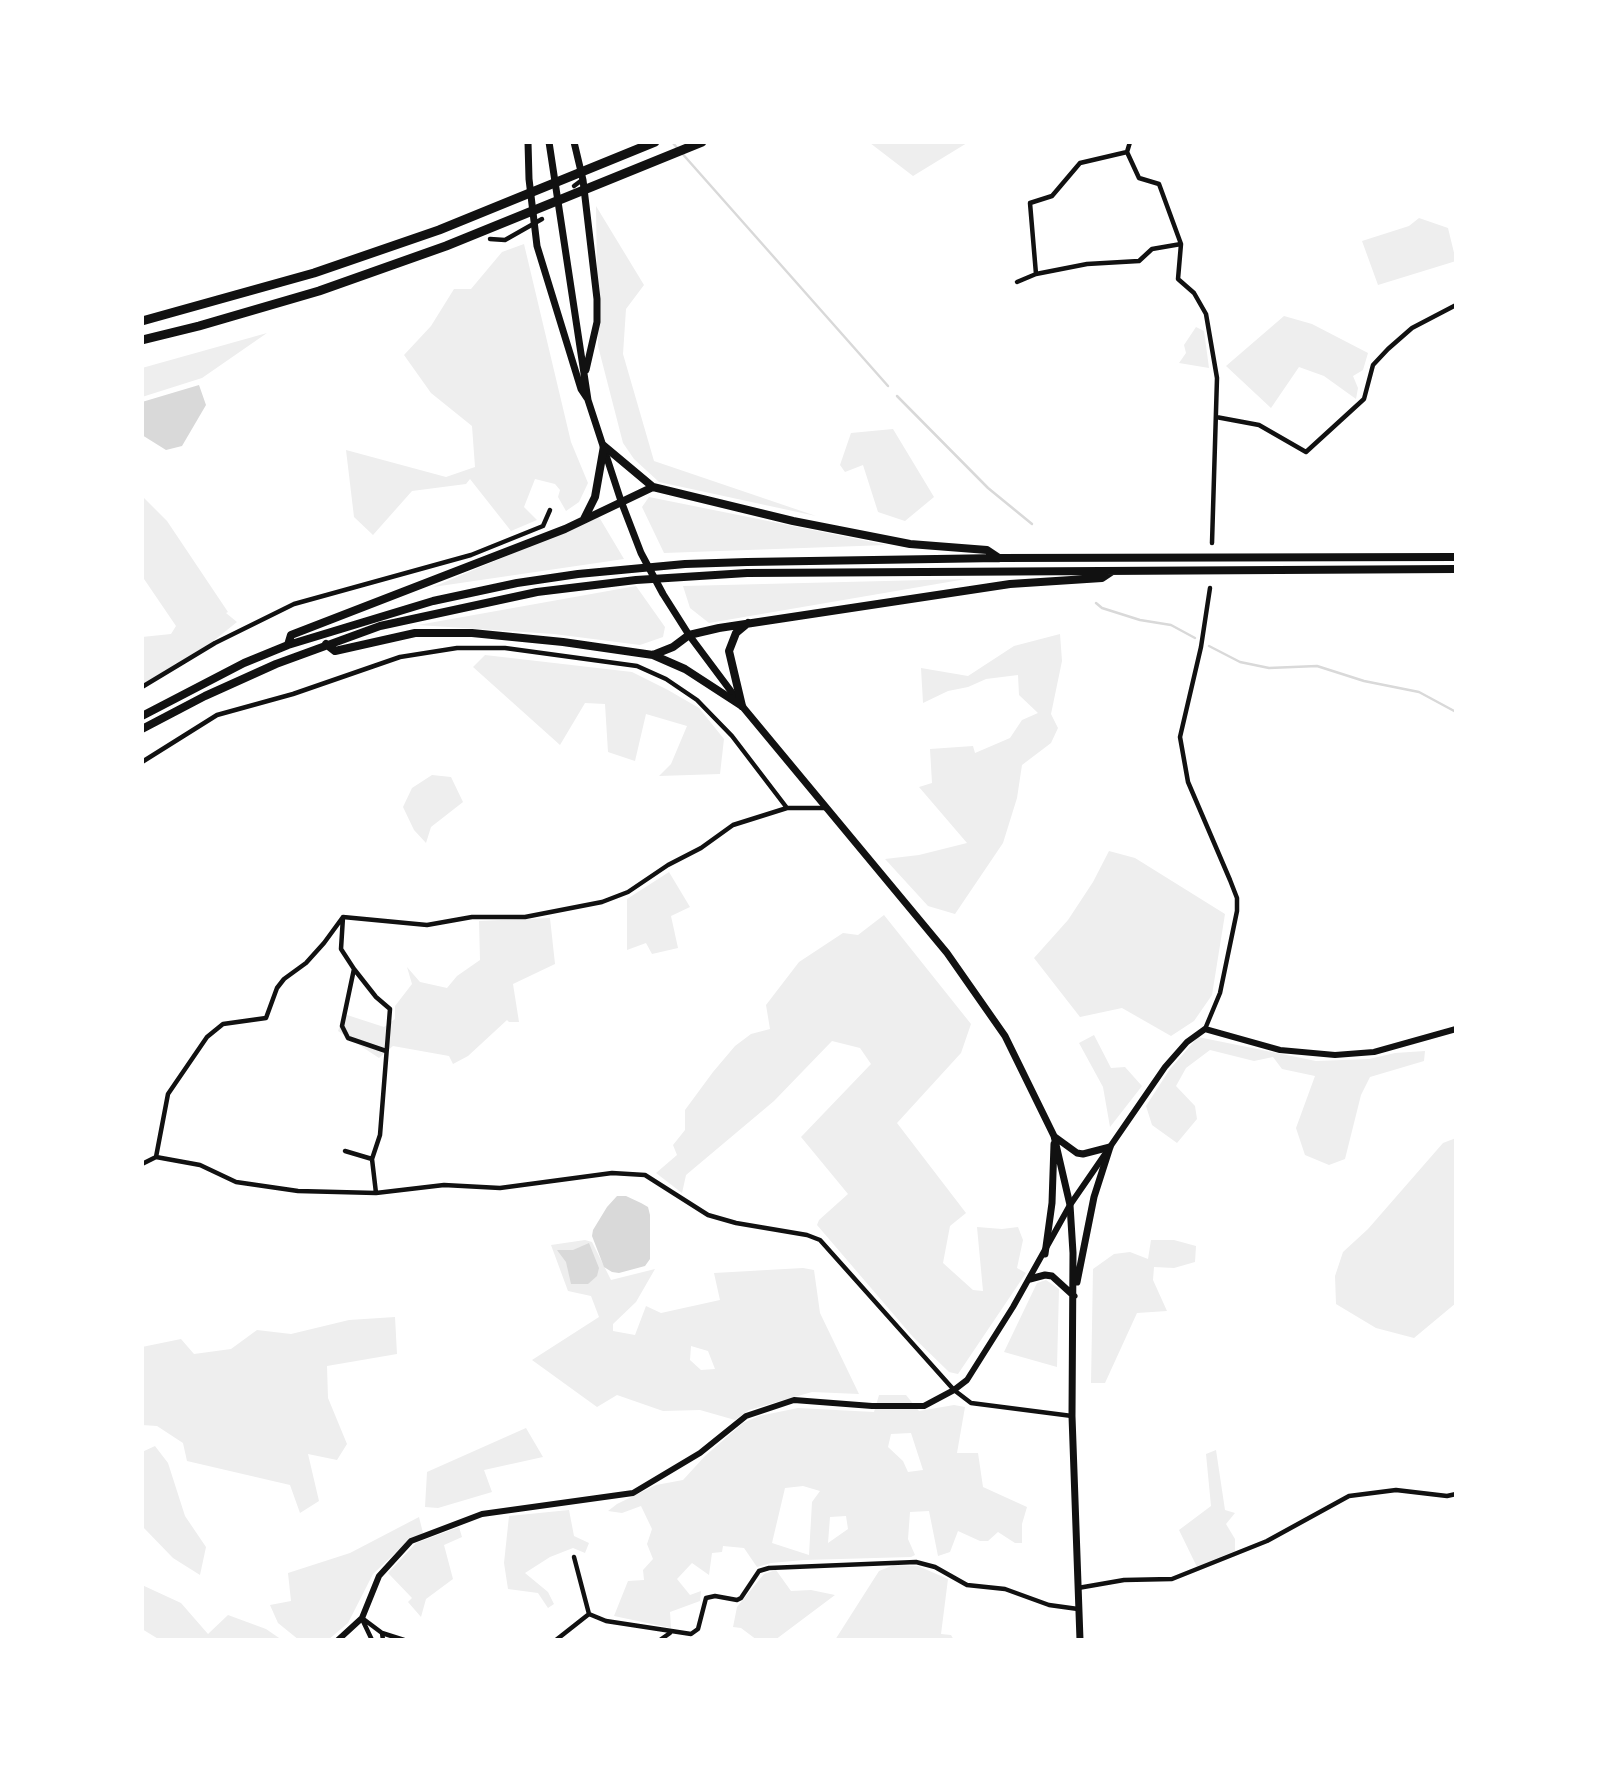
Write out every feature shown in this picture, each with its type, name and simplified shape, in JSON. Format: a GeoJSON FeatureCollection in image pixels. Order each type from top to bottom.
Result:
{"type":"FeatureCollection","features":[{"type":"Feature","properties":{"kind":"highway"},"geometry":{"type":"LineString","coordinates":[[142,321],[314,272],[439,230],[655,142]]}},
{"type":"Feature","properties":{"kind":"highway"},"geometry":{"type":"LineString","coordinates":[[142,340],[319,291],[446,246],[702,142]]}},
{"type":"Feature","properties":{"kind":"highway"},"geometry":{"type":"LineString","coordinates":[[583,520],[595,497],[604,446],[653,487],[793,521],[897,541],[987,550],[999,558]]}},
{"type":"Feature","properties":{"kind":"highway"},"geometry":{"type":"LineString","coordinates":[[288,645],[292,635],[583,520],[653,487]]}},
{"type":"Feature","properties":{"kind":"highway"},"geometry":{"type":"LineString","coordinates":[[142,716],[244,663],[288,645],[433,601],[517,583],[578,574],[685,564],[999,558],[1456,557]]}},
{"type":"Feature","properties":{"kind":"highway"},"geometry":{"type":"LineString","coordinates":[[142,729],[205,696],[326,644],[380,626],[537,592],[636,580],[747,573],[1456,569]]}},
{"type":"Feature","properties":{"kind":"highway"},"geometry":{"type":"LineString","coordinates":[[653,655],[673,647],[689,635],[750,622],[1010,584],[1102,578],[1112,570]]}},
{"type":"Feature","properties":{"kind":"highway"},"geometry":{"type":"LineString","coordinates":[[742,706],[729,651],[736,633],[750,622]]}},
{"type":"Feature","properties":{"kind":"highway"},"geometry":{"type":"LineString","coordinates":[[326,644],[335,650],[415,633],[472,633],[653,655],[685,668],[742,706]]}},
{"type":"Feature","properties":{"kind":"main road"},"geometry":{"type":"LineString","coordinates":[[528,142],[529,179],[538,221],[537,246],[581,388],[588,400]]}},
{"type":"Feature","properties":{"kind":"main road"},"geometry":{"type":"LineString","coordinates":[[549,142],[588,400],[641,553],[689,635],[742,706],[947,953],[998,1026],[1041,1105],[1054,1136],[1070,1205],[1074,1296],[1072,1416],[1080,1640]]}},
{"type":"Feature","properties":{"kind":"main road"},"geometry":{"type":"LineString","coordinates":[[574,142],[583,180],[597,299],[597,322],[584,374]]}},
{"type":"Feature","properties":{"kind":"main road"},"geometry":{"type":"LineString","coordinates":[[1054,1136],[1077,1153],[1110,1147]]}},
{"type":"Feature","properties":{"kind":"main road"},"geometry":{"type":"LineString","coordinates":[[1045,1254],[1052,1203],[1054,1136]]}},
{"type":"Feature","properties":{"kind":"main road"},"geometry":{"type":"LineString","coordinates":[[1074,1296],[1094,1197],[1110,1147]]}},
{"type":"Feature","properties":{"kind":"main road"},"geometry":{"type":"LineString","coordinates":[[1030,1279],[1052,1276],[1074,1296]]}},
{"type":"Feature","properties":{"kind":"street"},"geometry":{"type":"LineString","coordinates":[[1130,142],[1127,152],[1139,178],[1159,184],[1181,244],[1178,279],[1194,293],[1206,314],[1217,378],[1212,542]]}},
{"type":"Feature","properties":{"kind":"street"},"geometry":{"type":"LineString","coordinates":[[1036,274],[1030,202],[1052,196],[1080,163],[1127,152]]}},
{"type":"Feature","properties":{"kind":"street"},"geometry":{"type":"LineString","coordinates":[[574,187],[583,180]]}},
{"type":"Feature","properties":{"kind":"street"},"geometry":{"type":"LineString","coordinates":[[490,239],[505,240],[538,221]]}},
{"type":"Feature","properties":{"kind":"street"},"geometry":{"type":"LineString","coordinates":[[1017,282],[1036,274],[1087,264],[1139,261],[1152,249],[1181,244]]}},
{"type":"Feature","properties":{"kind":"street"},"geometry":{"type":"LineString","coordinates":[[1216,417],[1259,425],[1306,452],[1364,400],[1373,365],[1388,349],[1412,328],[1456,305]]}},
{"type":"Feature","properties":{"kind":"street"},"geometry":{"type":"LineString","coordinates":[[142,687],[215,643],[294,604],[471,555],[543,526],[550,510]]}},
{"type":"Feature","properties":{"kind":"street"},"geometry":{"type":"LineString","coordinates":[[338,1640],[362,1618],[379,1576],[411,1541],[482,1514],[633,1493],[700,1453],[746,1416],[794,1401],[924,1406],[967,1380],[1045,1254],[1070,1205],[1165,1067],[1187,1042],[1205,1029],[1220,992],[1237,911],[1237,898],[1188,782],[1180,737],[1201,647],[1210,588]]}},
{"type":"Feature","properties":{"kind":"street"},"geometry":{"type":"LineString","coordinates":[[142,762],[217,715],[293,694],[400,657],[457,648],[505,648],[637,666],[666,679],[697,700],[732,736],[787,808]]}},
{"type":"Feature","properties":{"kind":"street"},"geometry":{"type":"LineString","coordinates":[[343,916],[427,925],[472,917],[525,917],[602,902],[628,892],[668,865],[701,848],[733,825],[787,808],[826,808]]}},
{"type":"Feature","properties":{"kind":"street"},"geometry":{"type":"LineString","coordinates":[[343,916],[341,949],[376,997],[390,1009],[380,1135],[372,1158],[376,1193]]}},
{"type":"Feature","properties":{"kind":"street"},"geometry":{"type":"LineString","coordinates":[[156,1157],[168,1094],[207,1037],[223,1024],[266,1018],[277,988],[284,979],[306,963],[343,916]]}},
{"type":"Feature","properties":{"kind":"street"},"geometry":{"type":"LineString","coordinates":[[354,969],[342,1026],[348,1038],[386,1051]]}},
{"type":"Feature","properties":{"kind":"street"},"geometry":{"type":"LineString","coordinates":[[1205,1029],[1280,1049],[1335,1055],[1374,1052],[1456,1029]]}},
{"type":"Feature","properties":{"kind":"street"},"geometry":{"type":"LineString","coordinates":[[345,1151],[372,1158]]}},
{"type":"Feature","properties":{"kind":"street"},"geometry":{"type":"LineString","coordinates":[[143,1161],[156,1157],[200,1165],[236,1182],[298,1191],[376,1193],[444,1185],[500,1188],[612,1173],[645,1175],[708,1215],[820,1240],[954,1390],[971,1403],[1072,1416]]}},
{"type":"Feature","properties":{"kind":"street"},"geometry":{"type":"LineString","coordinates":[[1077,1588],[1124,1580],[1172,1579],[1267,1541],[1349,1496],[1396,1490],[1447,1496],[1456,1494]]}},
{"type":"Feature","properties":{"kind":"street"},"geometry":{"type":"LineString","coordinates":[[574,1557],[589,1614]]}},
{"type":"Feature","properties":{"kind":"street"},"geometry":{"type":"LineString","coordinates":[[589,1614],[606,1621],[691,1634],[698,1629],[706,1598],[741,1598],[759,1571],[769,1568],[850,1563],[916,1562],[935,1567],[967,1585],[1005,1589],[1049,1605],[1078,1609]]}},
{"type":"Feature","properties":{"kind":"street"},"geometry":{"type":"LineString","coordinates":[[556,1640],[589,1614]]}},
{"type":"Feature","properties":{"kind":"street"},"geometry":{"type":"LineString","coordinates":[[362,1618],[382,1633],[404,1640]]}},
{"type":"Feature","properties":{"kind":"street"},"geometry":{"type":"LineString","coordinates":[[362,1618],[372,1640]]}},
{"type":"Feature","properties":{"kind":"street"},"geometry":{"type":"LineString","coordinates":[[660,1640],[671,1632]]}},
{"type":"Feature","properties":{"kind":"street"},"geometry":{"type":"LineString","coordinates":[[382,1633],[383,1640]]}},
{"type":"Feature","properties":{"kind":"shaded area"},"geometry":{"type":"Polygon","coordinates":[[[870,142],[967,143],[913,176],[870,142]]]}},
{"type":"Feature","properties":{"kind":"shaded area"},"geometry":{"type":"Polygon","coordinates":[[[596,206],[644,285],[626,309],[623,354],[654,461],[816,516],[659,482],[634,459],[623,443],[598,346],[596,206]]]}},
{"type":"Feature","properties":{"kind":"shaded area"},"geometry":{"type":"Polygon","coordinates":[[[1419,218],[1448,228],[1456,261],[1378,285],[1362,241],[1409,226],[1419,218]]]}},
{"type":"Feature","properties":{"kind":"shaded area"},"geometry":{"type":"Polygon","coordinates":[[[524,244],[571,442],[588,483],[579,502],[566,511],[558,497],[560,490],[555,484],[535,479],[524,507],[537,520],[511,531],[470,479],[466,484],[412,491],[373,535],[354,517],[346,450],[446,477],[475,467],[472,426],[431,393],[404,355],[431,326],[454,289],[471,289],[502,252],[524,244]]]}},
{"type":"Feature","properties":{"kind":"shaded area"},"geometry":{"type":"Polygon","coordinates":[[[1284,316],[1312,324],[1368,353],[1363,370],[1353,376],[1358,388],[1356,399],[1324,376],[1299,367],[1271,408],[1226,366],[1284,316]]]}},
{"type":"Feature","properties":{"kind":"shaded area"},"geometry":{"type":"Polygon","coordinates":[[[1196,327],[1204,331],[1209,368],[1179,363],[1186,353],[1184,345],[1196,327]]]}},
{"type":"Feature","properties":{"kind":"shaded area"},"geometry":{"type":"Polygon","coordinates":[[[267,333],[202,378],[142,397],[142,368],[267,333]]]}},
{"type":"Feature","properties":{"kind":"shaded area"},"geometry":{"type":"Polygon","coordinates":[[[199,385],[206,405],[182,446],[166,450],[142,435],[142,402],[199,385]]]}},
{"type":"Feature","properties":{"kind":"shaded area"},"geometry":{"type":"Polygon","coordinates":[[[893,429],[934,497],[905,521],[878,512],[863,465],[845,472],[840,465],[851,433],[893,429]]]}},
{"type":"Feature","properties":{"kind":"shaded area"},"geometry":{"type":"Polygon","coordinates":[[[142,496],[167,521],[228,612],[226,613],[237,622],[212,642],[142,685],[142,637],[171,634],[176,626],[142,576],[142,496]]]}},
{"type":"Feature","properties":{"kind":"shaded area"},"geometry":{"type":"Polygon","coordinates":[[[649,497],[887,545],[664,553],[642,507],[649,497]]]}},
{"type":"Feature","properties":{"kind":"shaded area"},"geometry":{"type":"Polygon","coordinates":[[[599,517],[624,559],[433,587],[599,517]]]}},
{"type":"Feature","properties":{"kind":"shaded area"},"geometry":{"type":"Polygon","coordinates":[[[966,579],[709,623],[690,608],[683,586],[966,579]]]}},
{"type":"Feature","properties":{"kind":"shaded area"},"geometry":{"type":"Polygon","coordinates":[[[636,586],[665,627],[663,637],[640,645],[554,634],[418,625],[636,586]]]}},
{"type":"Feature","properties":{"kind":"shaded area"},"geometry":{"type":"Polygon","coordinates":[[[1060,634],[1062,661],[1051,714],[1058,728],[1051,743],[1022,765],[1017,798],[1003,843],[955,914],[928,906],[885,859],[919,855],[967,843],[919,787],[932,783],[930,749],[973,746],[975,753],[1010,738],[1022,720],[1038,713],[1019,695],[1018,675],[986,679],[968,687],[948,691],[923,703],[921,668],[968,676],[1014,646],[1060,634]]]}},
{"type":"Feature","properties":{"kind":"shaded area"},"geometry":{"type":"Polygon","coordinates":[[[485,655],[632,672],[668,690],[699,708],[724,739],[720,774],[659,776],[671,764],[687,726],[646,714],[635,761],[608,752],[605,704],[585,703],[560,745],[473,667],[485,655]]]}},
{"type":"Feature","properties":{"kind":"shaded area"},"geometry":{"type":"Polygon","coordinates":[[[432,775],[451,777],[463,802],[431,827],[426,843],[414,830],[403,807],[412,788],[432,775]]]}},
{"type":"Feature","properties":{"kind":"shaded area"},"geometry":{"type":"Polygon","coordinates":[[[1109,851],[1135,858],[1225,914],[1212,995],[1194,1021],[1171,1036],[1122,1008],[1080,1017],[1034,958],[1068,920],[1109,851]]]}},
{"type":"Feature","properties":{"kind":"shaded area"},"geometry":{"type":"Polygon","coordinates":[[[669,872],[690,907],[671,916],[678,948],[652,954],[646,943],[627,950],[627,899],[669,872]]]}},
{"type":"Feature","properties":{"kind":"shaded area"},"geometry":{"type":"Polygon","coordinates":[[[884,915],[971,1024],[961,1053],[897,1123],[966,1213],[950,1226],[943,1263],[973,1290],[983,1291],[977,1227],[1018,1227],[1023,1240],[1017,1268],[1026,1273],[958,1374],[949,1372],[913,1337],[817,1225],[819,1220],[848,1194],[801,1137],[871,1064],[860,1048],[832,1041],[774,1101],[686,1175],[682,1193],[656,1173],[677,1155],[673,1145],[685,1130],[685,1110],[713,1072],[735,1046],[751,1034],[770,1029],[766,1005],[799,962],[843,933],[858,935],[884,915]]]}},
{"type":"Feature","properties":{"kind":"shaded area"},"geometry":{"type":"Polygon","coordinates":[[[550,918],[555,964],[513,984],[519,1022],[507,1020],[468,1056],[453,1064],[449,1056],[393,1046],[379,1058],[338,1031],[344,1014],[384,1027],[395,1019],[395,1006],[412,984],[407,967],[420,982],[447,988],[457,976],[480,960],[479,921],[550,918]]]}},
{"type":"Feature","properties":{"kind":"shaded area"},"geometry":{"type":"Polygon","coordinates":[[[1094,1035],[1111,1068],[1125,1067],[1142,1086],[1110,1127],[1103,1087],[1079,1043],[1094,1035]]]}},
{"type":"Feature","properties":{"kind":"shaded area"},"geometry":{"type":"Polygon","coordinates":[[[1198,1037],[1316,1061],[1369,1059],[1395,1053],[1425,1051],[1424,1061],[1370,1077],[1361,1095],[1345,1159],[1329,1165],[1305,1155],[1296,1128],[1315,1076],[1282,1069],[1273,1057],[1254,1061],[1210,1050],[1186,1068],[1176,1086],[1195,1106],[1197,1119],[1177,1143],[1152,1125],[1146,1106],[1170,1069],[1198,1037]]]}},
{"type":"Feature","properties":{"kind":"shaded area"},"geometry":{"type":"Polygon","coordinates":[[[1456,1138],[1456,1303],[1414,1338],[1376,1328],[1336,1304],[1335,1276],[1343,1252],[1368,1229],[1443,1143],[1456,1138]]]}},
{"type":"Feature","properties":{"kind":"shaded area"},"geometry":{"type":"Polygon","coordinates":[[[617,1196],[626,1196],[648,1207],[650,1215],[650,1259],[645,1266],[619,1273],[604,1267],[592,1236],[607,1207],[617,1196]]]}},
{"type":"Feature","properties":{"kind":"shaded area"},"geometry":{"type":"Polygon","coordinates":[[[585,1240],[592,1242],[611,1280],[655,1269],[636,1302],[613,1324],[613,1331],[635,1335],[646,1306],[661,1313],[720,1300],[714,1273],[803,1268],[814,1270],[820,1313],[859,1394],[812,1392],[749,1410],[735,1420],[700,1410],[663,1411],[617,1395],[597,1407],[532,1360],[599,1317],[591,1296],[568,1291],[551,1245],[585,1240]],[[691,1346],[690,1360],[701,1370],[715,1369],[708,1351],[691,1346]]]}},
{"type":"Feature","properties":{"kind":"shaded area"},"geometry":{"type":"Polygon","coordinates":[[[1151,1240],[1174,1240],[1196,1246],[1195,1262],[1174,1268],[1154,1267],[1153,1280],[1167,1311],[1137,1313],[1105,1383],[1091,1383],[1093,1269],[1114,1254],[1130,1252],[1148,1259],[1151,1240]]]}},
{"type":"Feature","properties":{"kind":"shaded area"},"geometry":{"type":"Polygon","coordinates":[[[589,1243],[599,1268],[597,1276],[588,1284],[571,1284],[566,1262],[557,1250],[573,1250],[589,1243]]]}},
{"type":"Feature","properties":{"kind":"shaded area"},"geometry":{"type":"Polygon","coordinates":[[[1046,1280],[1059,1289],[1057,1367],[1004,1352],[1037,1283],[1046,1280]]]}},
{"type":"Feature","properties":{"kind":"shaded area"},"geometry":{"type":"Polygon","coordinates":[[[395,1317],[397,1354],[327,1366],[328,1398],[347,1444],[337,1460],[308,1454],[319,1501],[300,1513],[290,1485],[187,1461],[183,1443],[157,1426],[142,1425],[142,1347],[181,1339],[194,1354],[231,1349],[257,1330],[291,1334],[349,1320],[395,1317]]]}},
{"type":"Feature","properties":{"kind":"shaded area"},"geometry":{"type":"Polygon","coordinates":[[[879,1395],[906,1395],[919,1411],[954,1405],[965,1407],[957,1453],[978,1453],[983,1487],[1027,1507],[1022,1524],[1022,1543],[1015,1543],[998,1532],[988,1541],[980,1541],[958,1531],[950,1552],[938,1556],[929,1511],[910,1512],[908,1539],[915,1555],[911,1557],[804,1560],[757,1567],[744,1548],[723,1546],[722,1552],[712,1553],[709,1575],[692,1563],[677,1579],[690,1595],[701,1591],[700,1601],[670,1612],[671,1628],[614,1616],[628,1581],[644,1580],[643,1570],[653,1559],[647,1544],[652,1529],[641,1506],[622,1513],[608,1511],[656,1485],[683,1480],[705,1456],[743,1423],[759,1416],[798,1408],[874,1412],[879,1395]],[[911,1433],[891,1434],[888,1447],[903,1461],[908,1472],[923,1470],[911,1433]],[[803,1486],[785,1488],[772,1543],[809,1555],[812,1502],[820,1491],[803,1486]],[[846,1516],[830,1517],[828,1543],[848,1529],[846,1516]]]}},
{"type":"Feature","properties":{"kind":"shaded area"},"geometry":{"type":"Polygon","coordinates":[[[526,1428],[543,1457],[484,1470],[492,1492],[438,1508],[425,1507],[427,1472],[526,1428]]]}},
{"type":"Feature","properties":{"kind":"shaded area"},"geometry":{"type":"Polygon","coordinates":[[[155,1446],[168,1463],[185,1516],[206,1547],[200,1575],[173,1558],[142,1526],[142,1452],[155,1446]]]}},
{"type":"Feature","properties":{"kind":"shaded area"},"geometry":{"type":"Polygon","coordinates":[[[1216,1450],[1225,1510],[1235,1513],[1226,1524],[1235,1539],[1235,1551],[1197,1567],[1179,1530],[1211,1506],[1206,1454],[1216,1450]]]}},
{"type":"Feature","properties":{"kind":"shaded area"},"geometry":{"type":"Polygon","coordinates":[[[569,1510],[574,1536],[589,1543],[585,1553],[573,1548],[550,1557],[525,1573],[548,1592],[554,1604],[548,1608],[538,1593],[508,1589],[504,1563],[509,1516],[569,1510]]]}},
{"type":"Feature","properties":{"kind":"shaded area"},"geometry":{"type":"Polygon","coordinates":[[[419,1517],[423,1533],[409,1540],[373,1574],[348,1623],[328,1640],[299,1640],[278,1623],[270,1605],[291,1601],[288,1573],[350,1553],[419,1517]]]}},
{"type":"Feature","properties":{"kind":"shaded area"},"geometry":{"type":"Polygon","coordinates":[[[459,1527],[462,1537],[444,1545],[453,1579],[426,1599],[421,1617],[408,1602],[412,1598],[388,1573],[416,1543],[459,1527]]]}},
{"type":"Feature","properties":{"kind":"shaded area"},"geometry":{"type":"Polygon","coordinates":[[[894,1565],[918,1566],[948,1579],[941,1634],[951,1635],[954,1640],[835,1640],[879,1571],[894,1565]]]}},
{"type":"Feature","properties":{"kind":"shaded area"},"geometry":{"type":"Polygon","coordinates":[[[776,1570],[791,1591],[811,1590],[835,1595],[775,1640],[757,1640],[741,1628],[733,1627],[737,1607],[764,1574],[776,1570]]]}},
{"type":"Feature","properties":{"kind":"shaded area"},"geometry":{"type":"Polygon","coordinates":[[[142,1585],[181,1603],[208,1634],[228,1615],[266,1629],[282,1640],[160,1640],[142,1629],[142,1585]]]}},
{"type":"Feature","properties":{"kind":"waterway"},"geometry":{"type":"LineString","coordinates":[[672,142],[888,386]]}},
{"type":"Feature","properties":{"kind":"waterway"},"geometry":{"type":"LineString","coordinates":[[897,396],[988,488],[1032,524]]}},
{"type":"Feature","properties":{"kind":"waterway"},"geometry":{"type":"LineString","coordinates":[[1096,603],[1102,608],[1140,620],[1171,625],[1195,638]]}},
{"type":"Feature","properties":{"kind":"waterway"},"geometry":{"type":"LineString","coordinates":[[1209,646],[1240,662],[1269,668],[1317,666],[1364,681],[1419,692],[1456,712]]}}]}
